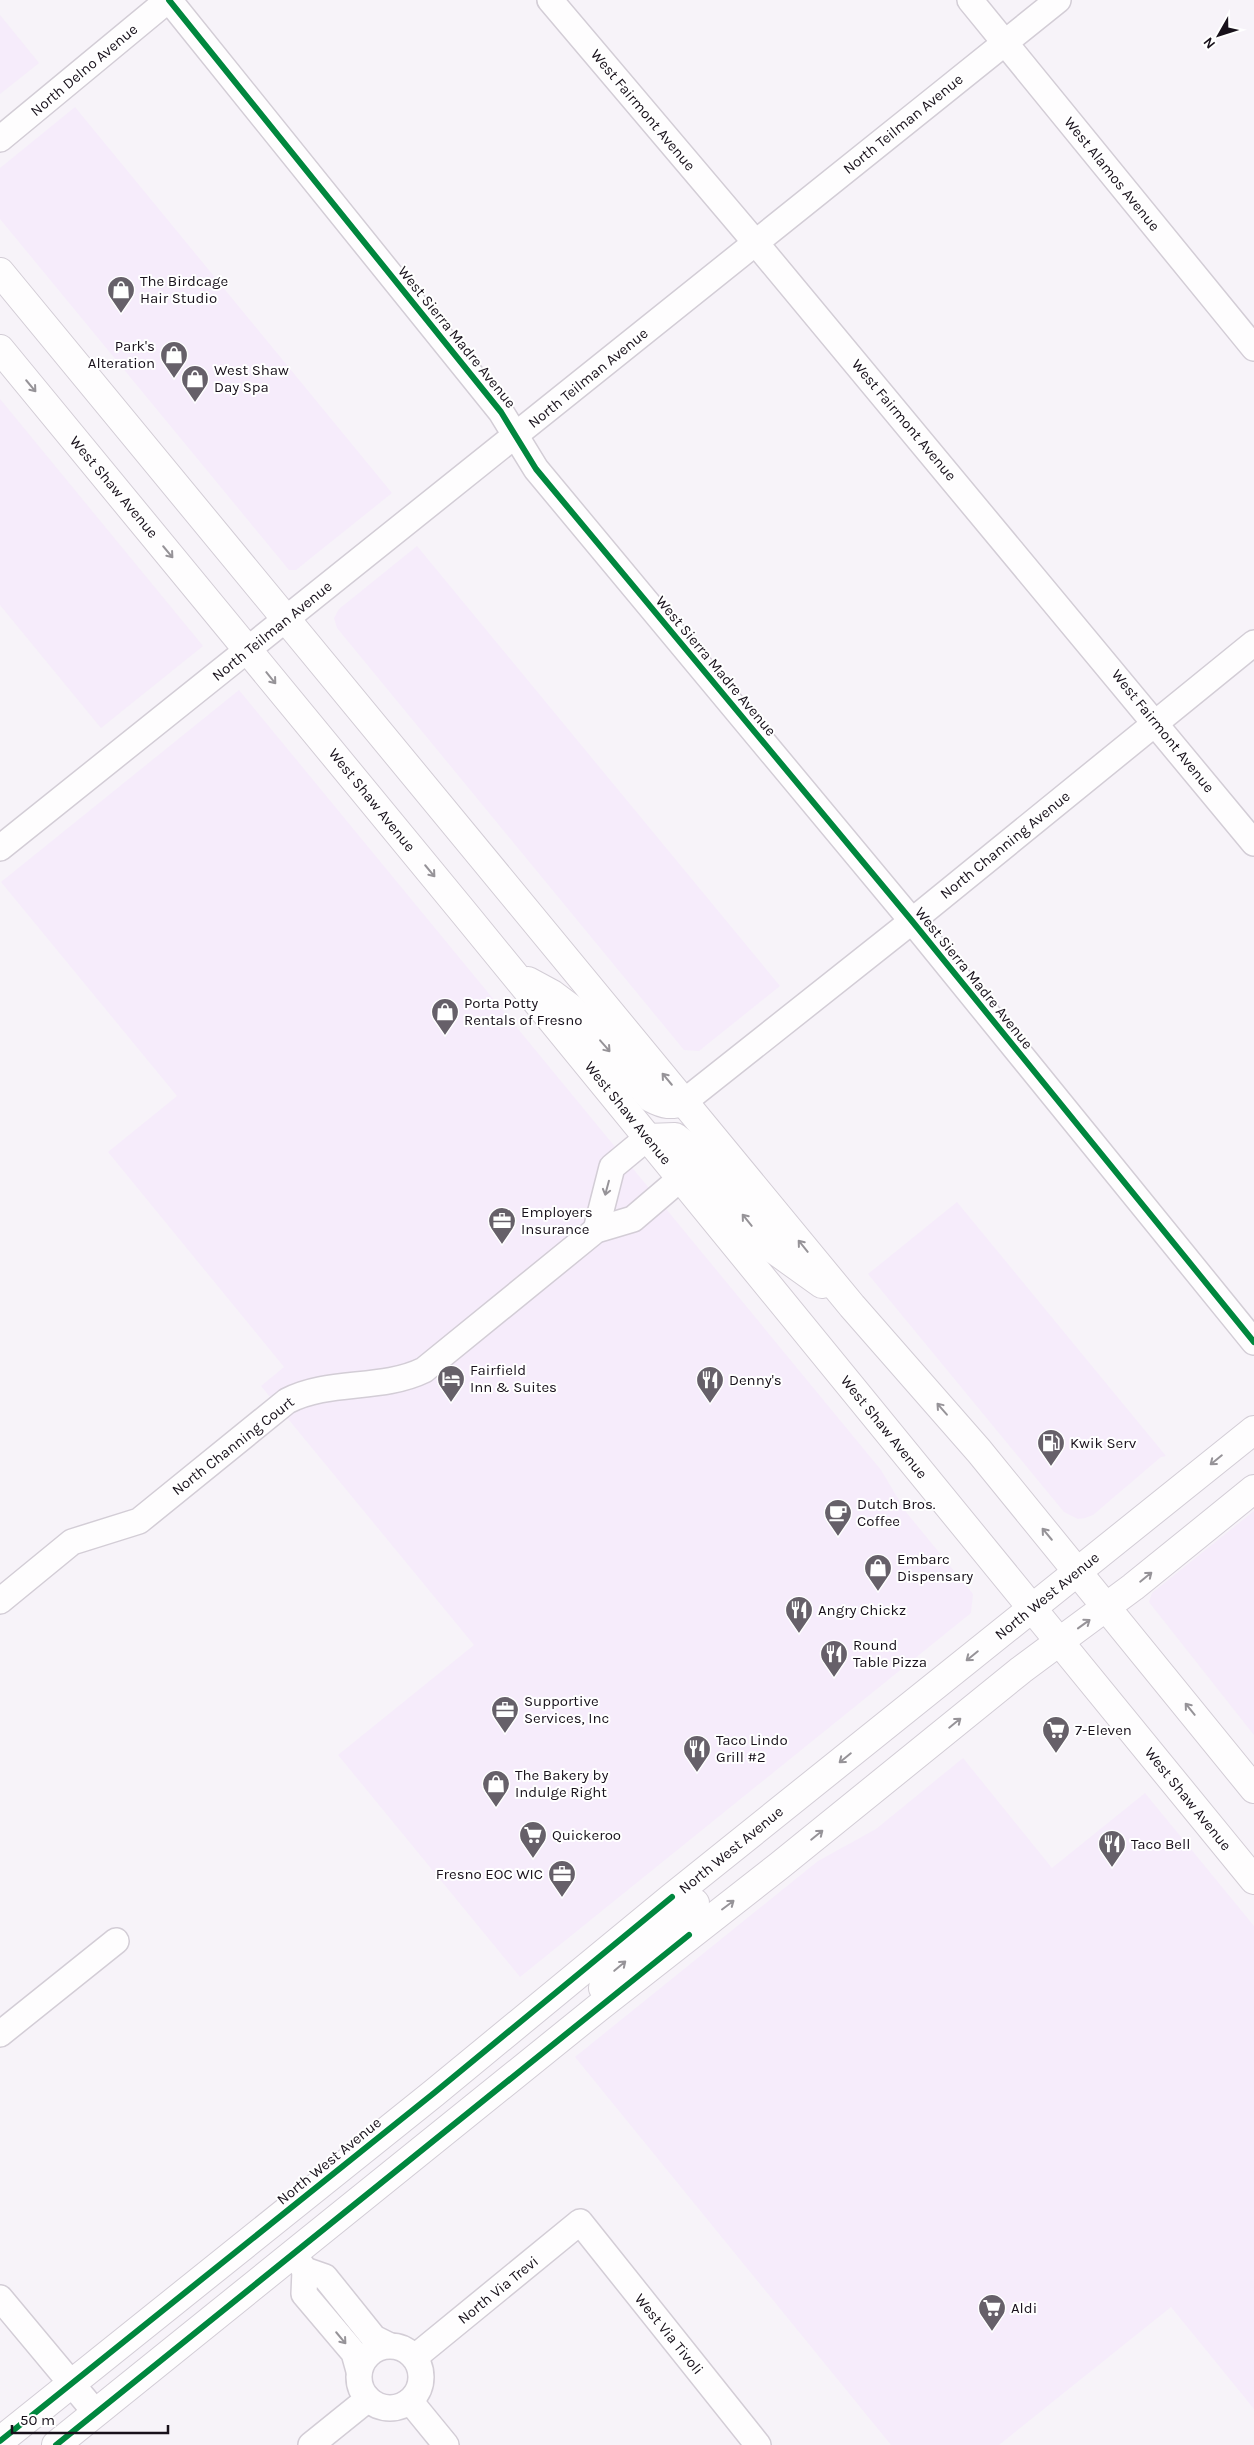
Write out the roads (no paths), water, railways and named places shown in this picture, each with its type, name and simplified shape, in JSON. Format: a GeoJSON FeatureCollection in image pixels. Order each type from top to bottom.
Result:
{"type":"FeatureCollection","features":[{"type":"Feature","properties":{"kind":"main road"},"geometry":{"type":"LineString","coordinates":[[0,272],[852,1306],[979,1451],[1108,1607],[1254,1789]]}},
{"type":"Feature","properties":{"kind":"main road","name":"West Shaw Avenue"},"geometry":{"type":"LineString","coordinates":[[0,349],[514,973],[1254,1880]]}},
{"type":"Feature","properties":{"kind":"main road"},"geometry":{"type":"LineString","coordinates":[[514,973],[552,994],[572,1009],[652,1098],[672,1106],[685,1102]]}},
{"type":"Feature","properties":{"kind":"main road"},"geometry":{"type":"LineString","coordinates":[[647,1138],[675,1137],[685,1145],[766,1244],[852,1306]]}},
{"type":"Feature","properties":{"kind":"main road","name":"North West Avenue"},"geometry":{"type":"LineString","coordinates":[[0,2441],[434,2093],[713,1864],[1254,1430]]}},
{"type":"Feature","properties":{"kind":"main road"},"geometry":{"type":"LineString","coordinates":[[56,2445],[299,2262],[599,2007],[779,1866],[1021,1670],[1108,1607],[1254,1489]]}},
{"type":"Feature","properties":{"kind":"main road"},"geometry":{"type":"LineString","coordinates":[[599,2007],[605,1978],[702,1897],[711,1887],[714,1877],[713,1864]]}},
{"type":"Feature","properties":{"kind":"main road"},"geometry":{"type":"LineString","coordinates":[[299,2262],[288,2246],[289,2236],[294,2229],[386,2153],[434,2093]]}},
{"type":"Feature","properties":{"kind":"street","name":"North Delno Avenue"},"geometry":{"type":"LineString","coordinates":[[0,139],[168,0]]}},
{"type":"Feature","properties":{"kind":"street","name":"West Sierra Madre Avenue"},"geometry":{"type":"LineString","coordinates":[[168,0],[495,404],[517,436],[536,469],[912,921],[1254,1342]]}},
{"type":"Feature","properties":{"kind":"street","name":"West Fairmont Avenue"},"geometry":{"type":"LineString","coordinates":[[550,0],[1156,722],[1254,843]]}},
{"type":"Feature","properties":{"kind":"street","name":"West Alamos Avenue"},"geometry":{"type":"LineString","coordinates":[[970,0],[1254,348]]}},
{"type":"Feature","properties":{"kind":"street","name":"North Teilman Avenue"},"geometry":{"type":"LineString","coordinates":[[0,846],[249,651],[379,544],[517,436],[755,242],[1058,0]]}},
{"type":"Feature","properties":{"kind":"street","name":"North Channing Avenue"},"geometry":{"type":"LineString","coordinates":[[685,1102],[912,921],[1254,643]]}},
{"type":"Feature","properties":{"kind":"street"},"geometry":{"type":"LineString","coordinates":[[596,1230],[612,1167],[647,1138]]}},
{"type":"Feature","properties":{"kind":"street","name":"North Channing Court"},"geometry":{"type":"LineString","coordinates":[[0,1601],[72,1542],[138,1521],[287,1400],[305,1394],[395,1381],[424,1370],[596,1230],[633,1218],[681,1178]]}},
{"type":"Feature","properties":{"kind":"street"},"geometry":{"type":"LineString","coordinates":[[0,2034],[116,1941]]}},
{"type":"Feature","properties":{"kind":"street","name":"North Via Trevi"},"geometry":{"type":"LineString","coordinates":[[415,2357],[580,2222]]}},
{"type":"Feature","properties":{"kind":"street","name":"West Via Tivoli"},"geometry":{"type":"LineString","coordinates":[[580,2222],[758,2445]]}},
{"type":"Feature","properties":{"kind":"street"},"geometry":{"type":"LineString","coordinates":[[299,2262],[324,2277],[374,2338],[388,2345],[402,2348],[415,2357],[421,2376],[420,2386],[410,2401],[399,2407],[388,2408],[368,2399],[359,2381],[359,2371],[354,2353],[304,2294],[299,2262]]}},
{"type":"Feature","properties":{"kind":"street"},"geometry":{"type":"LineString","coordinates":[[317,2309],[338,2293]]}},
{"type":"Feature","properties":{"kind":"street"},"geometry":{"type":"LineString","coordinates":[[0,2298],[96,2413]]}},
{"type":"Feature","properties":{"kind":"street"},"geometry":{"type":"LineString","coordinates":[[359,2371],[369,2353],[388,2345]]}},
{"type":"Feature","properties":{"kind":"street"},"geometry":{"type":"LineString","coordinates":[[311,2445],[368,2399]]}},
{"type":"Feature","properties":{"kind":"street"},"geometry":{"type":"LineString","coordinates":[[410,2401],[446,2445]]}},
{"type":"Feature","properties":{"kind":"place","name":"The Birdcage Hair Studio"},"geometry":{"type":"Point","coordinates":[121,314]}},
{"type":"Feature","properties":{"kind":"place","name":"Park's Alteration"},"geometry":{"type":"Point","coordinates":[174,379]}},
{"type":"Feature","properties":{"kind":"place","name":"West Shaw Day Spa"},"geometry":{"type":"Point","coordinates":[195,403]}},
{"type":"Feature","properties":{"kind":"place","name":"Porta Potty Rentals of Fresno"},"geometry":{"type":"Point","coordinates":[445,1036]}},
{"type":"Feature","properties":{"kind":"place","name":"Employers Insurance"},"geometry":{"type":"Point","coordinates":[502,1245]}},
{"type":"Feature","properties":{"kind":"place","name":"Fairfield Inn & Suites"},"geometry":{"type":"Point","coordinates":[451,1403]}},
{"type":"Feature","properties":{"kind":"place","name":"Denny's"},"geometry":{"type":"Point","coordinates":[710,1404]}},
{"type":"Feature","properties":{"kind":"place","name":"Kwik Serv"},"geometry":{"type":"Point","coordinates":[1051,1467]}},
{"type":"Feature","properties":{"kind":"place","name":"Dutch Bros. Coffee"},"geometry":{"type":"Point","coordinates":[838,1537]}},
{"type":"Feature","properties":{"kind":"place","name":"Embarc Dispensary"},"geometry":{"type":"Point","coordinates":[878,1592]}},
{"type":"Feature","properties":{"kind":"place","name":"Angry Chickz"},"geometry":{"type":"Point","coordinates":[799,1634]}},
{"type":"Feature","properties":{"kind":"place","name":"Round Table Pizza"},"geometry":{"type":"Point","coordinates":[834,1678]}},
{"type":"Feature","properties":{"kind":"place","name":"Supportive Services, Inc"},"geometry":{"type":"Point","coordinates":[505,1734]}},
{"type":"Feature","properties":{"kind":"place","name":"7-Eleven"},"geometry":{"type":"Point","coordinates":[1056,1754]}},
{"type":"Feature","properties":{"kind":"place","name":"Taco Lindo Grill #2"},"geometry":{"type":"Point","coordinates":[697,1773]}},
{"type":"Feature","properties":{"kind":"place","name":"The Bakery by Indulge Right"},"geometry":{"type":"Point","coordinates":[496,1808]}},
{"type":"Feature","properties":{"kind":"place","name":"Quickeroo"},"geometry":{"type":"Point","coordinates":[533,1859]}},
{"type":"Feature","properties":{"kind":"place","name":"Taco Bell"},"geometry":{"type":"Point","coordinates":[1112,1868]}},
{"type":"Feature","properties":{"kind":"place","name":"Fresno EOC WIC"},"geometry":{"type":"Point","coordinates":[562,1898]}},
{"type":"Feature","properties":{"kind":"place","name":"Aldi"},"geometry":{"type":"Point","coordinates":[992,2332]}}]}
